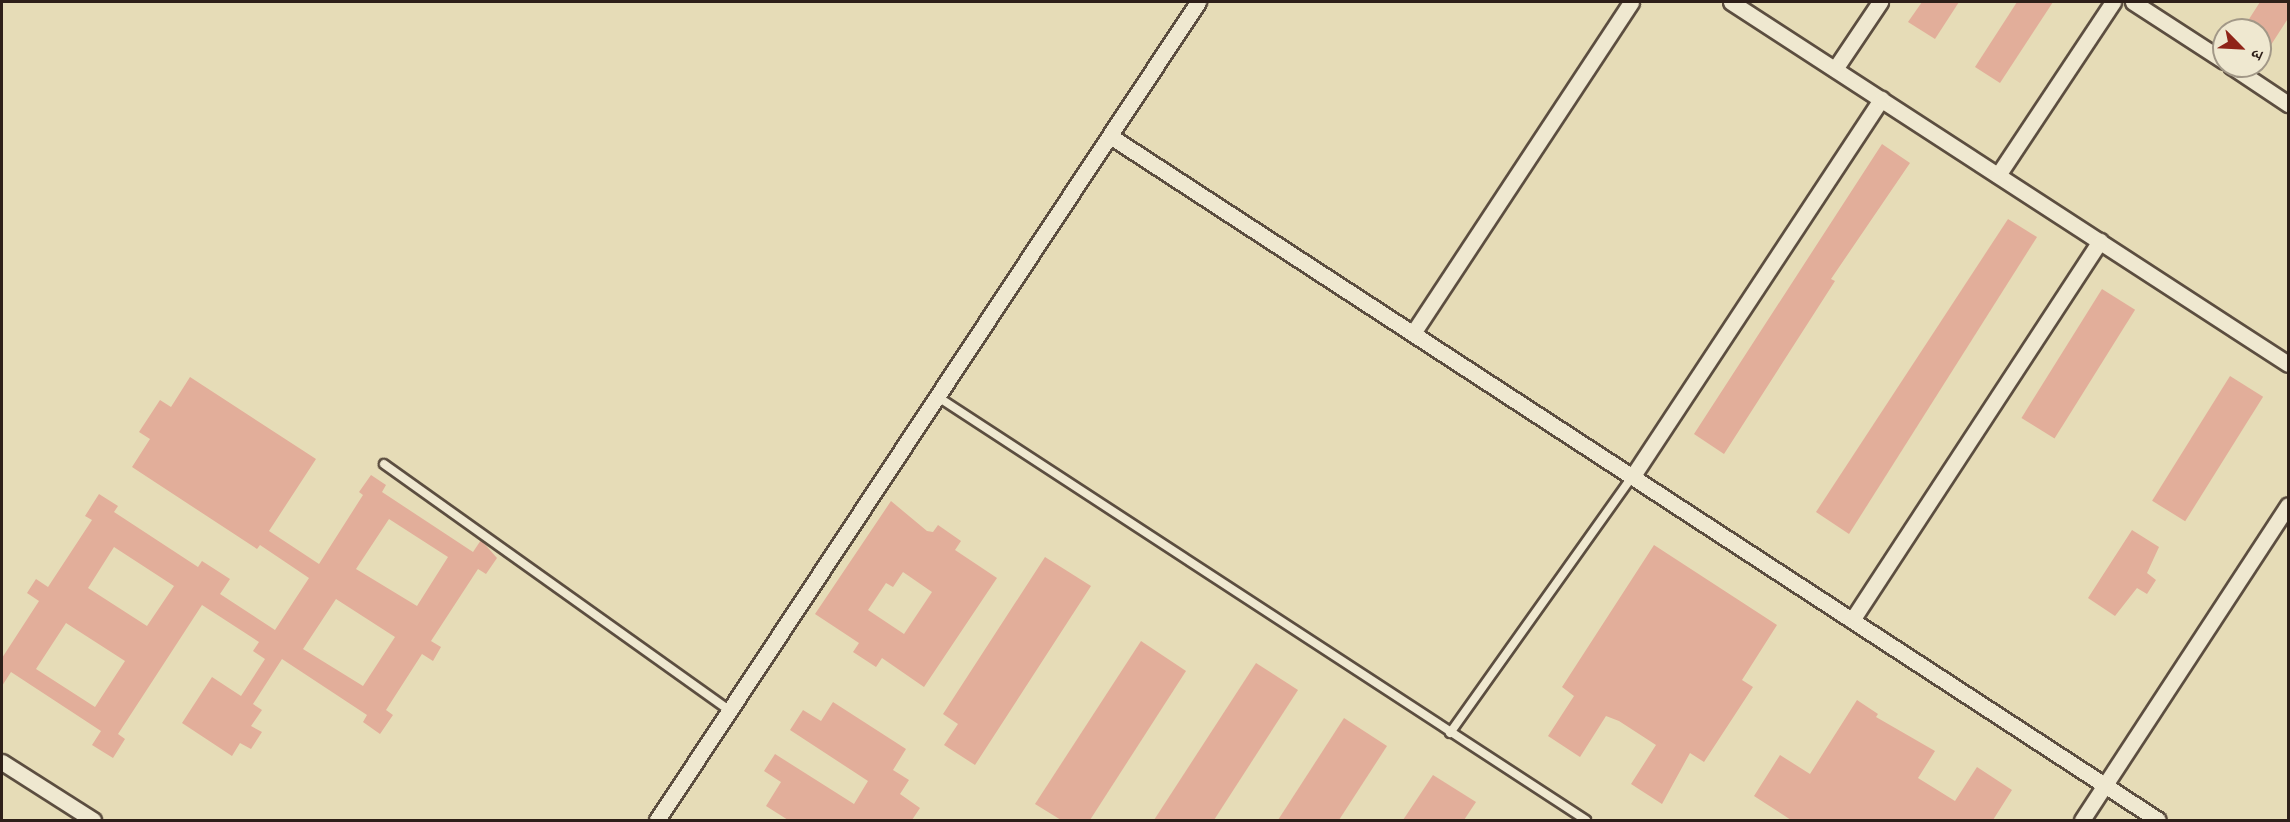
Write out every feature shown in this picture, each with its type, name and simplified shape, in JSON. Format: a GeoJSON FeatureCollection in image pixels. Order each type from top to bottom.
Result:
{"type":"FeatureCollection","features":[{"type":"Feature","properties":{"kind":"street"},"geometry":{"type":"LineString","coordinates":[[657,820],[728,709],[938,397],[1198,2]]}},
{"type":"Feature","properties":{"kind":"street"},"geometry":{"type":"LineString","coordinates":[[1413,333],[1631,2]]}},
{"type":"Feature","properties":{"kind":"street"},"geometry":{"type":"LineString","coordinates":[[1731,2],[2289,364]]}},
{"type":"Feature","properties":{"kind":"street"},"geometry":{"type":"LineString","coordinates":[[1836,69],[1880,2]]}},
{"type":"Feature","properties":{"kind":"street"},"geometry":{"type":"LineString","coordinates":[[1998,175],[2114,2]]}},
{"type":"Feature","properties":{"kind":"street"},"geometry":{"type":"LineString","coordinates":[[2133,2],[2212,53]]}},
{"type":"Feature","properties":{"kind":"street"},"geometry":{"type":"LineString","coordinates":[[2252,78],[2286,97]]}},
{"type":"Feature","properties":{"kind":"street"},"geometry":{"type":"LineString","coordinates":[[1632,477],[1881,99]]}},
{"type":"Feature","properties":{"kind":"street"},"geometry":{"type":"LineString","coordinates":[[1110,136],[2158,820]]}},
{"type":"Feature","properties":{"kind":"street"},"geometry":{"type":"LineString","coordinates":[[1852,620],[2100,241]]}},
{"type":"Feature","properties":{"kind":"street"},"geometry":{"type":"LineString","coordinates":[[2082,820],[2289,505]]}},
{"type":"Feature","properties":{"kind":"street"},"geometry":{"type":"LineString","coordinates":[[2,762],[93,820]]}},
{"type":"Feature","properties":{"kind":"lane"},"geometry":{"type":"LineString","coordinates":[[938,397],[1586,820]]}},
{"type":"Feature","properties":{"kind":"lane"},"geometry":{"type":"LineString","coordinates":[[384,464],[728,709]]}},
{"type":"Feature","properties":{"kind":"lane"},"geometry":{"type":"LineString","coordinates":[[1450,733],[1632,477]]}},
{"type":"Feature","properties":{"kind":"building"},"geometry":{"type":"Polygon","coordinates":[[[1922,2],[1959,2],[1935,39],[1908,22],[1922,2]]]}},
{"type":"Feature","properties":{"kind":"building"},"geometry":{"type":"Polygon","coordinates":[[[2017,2],[2053,2],[2000,83],[1975,67],[2017,2]]]}},
{"type":"Feature","properties":{"kind":"building"},"geometry":{"type":"Polygon","coordinates":[[[2260,2],[2289,2],[2289,17],[2272,43],[2272,18],[2250,18],[2260,2]]]}},
{"type":"Feature","properties":{"kind":"building"},"geometry":{"type":"Polygon","coordinates":[[[1882,144],[1910,163],[1831,279],[1835,281],[1724,454],[1694,434],[1882,144]]]}},
{"type":"Feature","properties":{"kind":"building"},"geometry":{"type":"Polygon","coordinates":[[[2008,219],[2037,237],[1849,534],[1816,512],[2008,219]]]}},
{"type":"Feature","properties":{"kind":"building"},"geometry":{"type":"Polygon","coordinates":[[[2102,289],[2135,310],[2055,439],[2021,418],[2102,289]]]}},
{"type":"Feature","properties":{"kind":"building"},"geometry":{"type":"Polygon","coordinates":[[[2230,376],[2263,397],[2185,521],[2152,501],[2230,376]]]}},
{"type":"Feature","properties":{"kind":"building"},"geometry":{"type":"Polygon","coordinates":[[[190,377],[316,459],[269,531],[319,564],[363,495],[359,492],[371,475],[386,485],[382,492],[473,552],[481,540],[497,558],[486,574],[478,569],[431,641],[441,647],[433,661],[422,654],[386,710],[393,715],[380,734],[363,722],[367,715],[282,659],[253,704],[262,710],[251,726],[262,732],[251,749],[240,743],[232,756],[182,723],[212,677],[241,696],[265,659],[253,651],[259,642],[202,605],[118,734],[125,739],[113,758],[92,745],[101,731],[11,672],[2,686],[2,658],[39,601],[27,593],[36,579],[48,587],[92,520],[85,516],[99,494],[118,506],[114,512],[198,567],[202,561],[230,579],[220,594],[275,630],[309,578],[260,545],[257,549],[132,467],[150,439],[139,432],[160,400],[171,407],[190,377]],[[389,519],[356,569],[417,606],[448,557],[389,519]],[[114,547],[88,588],[147,626],[174,586],[114,547]],[[336,599],[303,649],[363,686],[395,637],[336,599]],[[66,623],[36,669],[95,707],[125,661],[66,623]]]}},
{"type":"Feature","properties":{"kind":"building"},"geometry":{"type":"Polygon","coordinates":[[[891,501],[927,531],[933,532],[938,525],[961,541],[955,550],[997,578],[924,687],[882,658],[876,667],[853,652],[859,643],[815,614],[891,501]],[[903,572],[893,587],[886,583],[868,610],[904,634],[932,592],[903,572]]]}},
{"type":"Feature","properties":{"kind":"building"},"geometry":{"type":"Polygon","coordinates":[[[2132,530],[2159,547],[2147,573],[2156,580],[2147,594],[2137,588],[2115,616],[2088,598],[2132,530]]]}},
{"type":"Feature","properties":{"kind":"building"},"geometry":{"type":"Polygon","coordinates":[[[1654,545],[1777,625],[1742,680],[1753,687],[1704,762],[1690,753],[1662,804],[1631,784],[1656,745],[1619,721],[1606,716],[1580,757],[1548,736],[1574,696],[1562,687],[1654,545]]]}},
{"type":"Feature","properties":{"kind":"building"},"geometry":{"type":"Polygon","coordinates":[[[1045,557],[1091,586],[975,765],[944,745],[958,724],[943,714],[1045,557]]]}},
{"type":"Feature","properties":{"kind":"building"},"geometry":{"type":"Polygon","coordinates":[[[1141,641],[1186,671],[1090,820],[1061,820],[1035,804],[1141,641]]]}},
{"type":"Feature","properties":{"kind":"building"},"geometry":{"type":"Polygon","coordinates":[[[1256,663],[1298,690],[1214,820],[1154,820],[1256,663]]]}},
{"type":"Feature","properties":{"kind":"building"},"geometry":{"type":"Polygon","coordinates":[[[1857,700],[1878,714],[1876,717],[1935,751],[1918,778],[1955,801],[1977,767],[2012,790],[1993,820],[1791,820],[1754,796],[1780,755],[1810,774],[1857,700]]]}},
{"type":"Feature","properties":{"kind":"building"},"geometry":{"type":"Polygon","coordinates":[[[833,702],[906,749],[893,770],[909,780],[900,794],[920,808],[912,820],[788,820],[766,806],[781,782],[764,771],[775,754],[854,804],[868,781],[790,730],[803,710],[821,721],[833,702]]]}},
{"type":"Feature","properties":{"kind":"building"},"geometry":{"type":"Polygon","coordinates":[[[1344,718],[1387,746],[1339,820],[1278,820],[1344,718]]]}},
{"type":"Feature","properties":{"kind":"building"},"geometry":{"type":"Polygon","coordinates":[[[1433,775],[1476,802],[1464,820],[1403,820],[1433,775]]]}}]}
